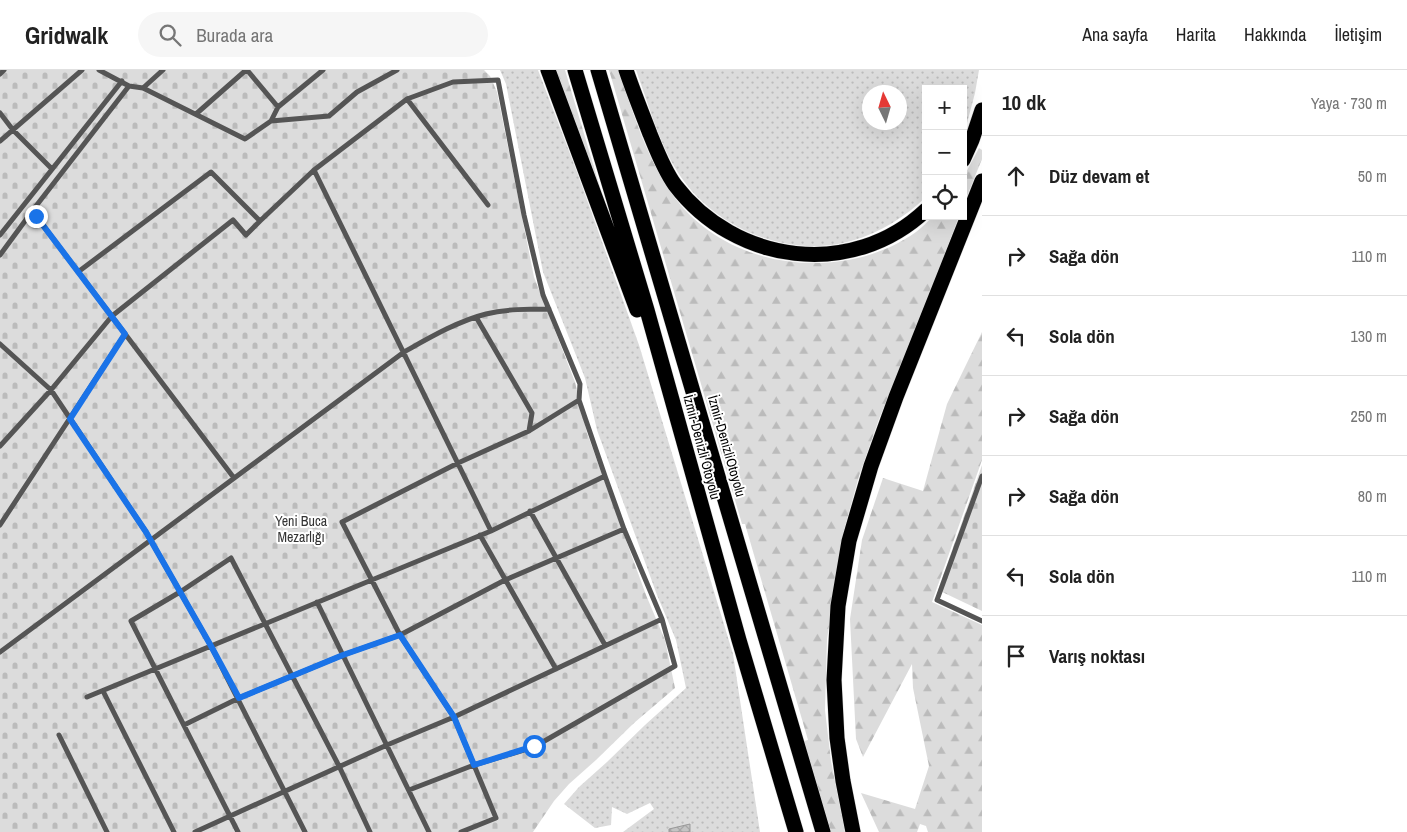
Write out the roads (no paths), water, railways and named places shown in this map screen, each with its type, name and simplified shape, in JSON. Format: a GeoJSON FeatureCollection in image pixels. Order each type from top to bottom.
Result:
{"type":"FeatureCollection","features":[{"type":"Feature","properties":{"kind":"highway"},"geometry":{"type":"LineString","coordinates":[[548,70],[638,312],[651,359],[678,420]]}},
{"type":"Feature","properties":{"kind":"highway","name":"İzmir-Denizli Otoyolu"},"geometry":{"type":"LineString","coordinates":[[575,70],[620,219],[733,620],[796,832]]}},
{"type":"Feature","properties":{"kind":"highway","name":"İzmir-DenizliOtoyolu"},"geometry":{"type":"LineString","coordinates":[[598,70],[823,832]]}},
{"type":"Feature","properties":{"kind":"highway"},"geometry":{"type":"LineString","coordinates":[[626,70],[655,146],[674,184],[697,208],[721,228],[779,251],[804,255],[828,255],[850,252],[889,237],[922,214]]}},
{"type":"Feature","properties":{"kind":"highway"},"geometry":{"type":"LineString","coordinates":[[967,151],[982,110]]}},
{"type":"Feature","properties":{"kind":"highway"},"geometry":{"type":"LineString","coordinates":[[853,832],[837,738],[834,680],[838,606],[849,541],[871,466],[896,397],[982,181]]}},
{"type":"Feature","properties":{"kind":"lane"},"geometry":{"type":"LineString","coordinates":[[0,74],[4,70]]}},
{"type":"Feature","properties":{"kind":"lane"},"geometry":{"type":"LineString","coordinates":[[0,142],[82,70]]}},
{"type":"Feature","properties":{"kind":"lane"},"geometry":{"type":"LineString","coordinates":[[99,70],[129,86],[143,88],[245,139],[271,121],[278,107],[323,70]]}},
{"type":"Feature","properties":{"kind":"lane"},"geometry":{"type":"LineString","coordinates":[[143,88],[163,70]]}},
{"type":"Feature","properties":{"kind":"lane"},"geometry":{"type":"LineString","coordinates":[[196,114],[246,70],[278,107]]}},
{"type":"Feature","properties":{"kind":"lane"},"geometry":{"type":"LineString","coordinates":[[271,121],[329,116],[357,92],[389,72],[397,70]]}},
{"type":"Feature","properties":{"kind":"lane"},"geometry":{"type":"LineString","coordinates":[[0,446],[51,390],[112,316],[233,220],[246,235],[314,170],[407,99],[453,82],[498,80],[524,215],[543,295],[580,384],[579,400],[624,529],[662,619],[675,666],[534,746],[474,765],[409,790]]}},
{"type":"Feature","properties":{"kind":"lane"},"geometry":{"type":"LineString","coordinates":[[0,235],[122,81]]}},
{"type":"Feature","properties":{"kind":"lane"},"geometry":{"type":"LineString","coordinates":[[0,255],[129,86]]}},
{"type":"Feature","properties":{"kind":"lane"},"geometry":{"type":"LineString","coordinates":[[407,99],[488,205]]}},
{"type":"Feature","properties":{"kind":"lane"},"geometry":{"type":"LineString","coordinates":[[0,113],[13,130],[52,169]]}},
{"type":"Feature","properties":{"kind":"lane"},"geometry":{"type":"LineString","coordinates":[[314,170],[491,530]]}},
{"type":"Feature","properties":{"kind":"lane"},"geometry":{"type":"LineString","coordinates":[[78,272],[211,172],[260,221]]}},
{"type":"Feature","properties":{"kind":"lane"},"geometry":{"type":"LineString","coordinates":[[36,216],[234,478]]}},
{"type":"Feature","properties":{"kind":"lane"},"geometry":{"type":"LineString","coordinates":[[0,652],[404,352],[425,340],[476,317],[508,310],[549,309]]}},
{"type":"Feature","properties":{"kind":"lane"},"geometry":{"type":"LineString","coordinates":[[476,317],[532,412],[529,431]]}},
{"type":"Feature","properties":{"kind":"lane"},"geometry":{"type":"LineString","coordinates":[[0,525],[125,334]]}},
{"type":"Feature","properties":{"kind":"lane"},"geometry":{"type":"LineString","coordinates":[[0,344],[51,390],[150,540],[239,698],[305,832]]}},
{"type":"Feature","properties":{"kind":"lane"},"geometry":{"type":"LineString","coordinates":[[461,832],[496,818],[454,717],[400,635],[342,522],[458,463],[529,431],[579,400]]}},
{"type":"Feature","properties":{"kind":"lane"},"geometry":{"type":"LineString","coordinates":[[87,698],[480,535],[605,476]]}},
{"type":"Feature","properties":{"kind":"lane"},"geometry":{"type":"LineString","coordinates":[[982,476],[938,600],[982,620]]}},
{"type":"Feature","properties":{"kind":"lane"},"geometry":{"type":"LineString","coordinates":[[530,511],[605,645]]}},
{"type":"Feature","properties":{"kind":"lane"},"geometry":{"type":"LineString","coordinates":[[184,725],[239,698],[343,655],[400,635],[505,580],[624,529]]}},
{"type":"Feature","properties":{"kind":"lane"},"geometry":{"type":"LineString","coordinates":[[480,535],[556,669]]}},
{"type":"Feature","properties":{"kind":"lane"},"geometry":{"type":"LineString","coordinates":[[238,832],[131,621],[180,592],[231,558],[339,766],[370,832]]}},
{"type":"Feature","properties":{"kind":"lane"},"geometry":{"type":"LineString","coordinates":[[317,602],[429,832]]}},
{"type":"Feature","properties":{"kind":"lane"},"geometry":{"type":"LineString","coordinates":[[195,832],[339,766],[454,717],[662,619]]}},
{"type":"Feature","properties":{"kind":"lane"},"geometry":{"type":"LineString","coordinates":[[103,691],[174,832]]}},
{"type":"Feature","properties":{"kind":"lane"},"geometry":{"type":"LineString","coordinates":[[59,735],[107,832]]}},
{"type":"Feature","properties":{"kind":"park label","name":"Yeni Buca Mezarlığı"},"geometry":{"type":"Point","coordinates":[301,530]}}]}
